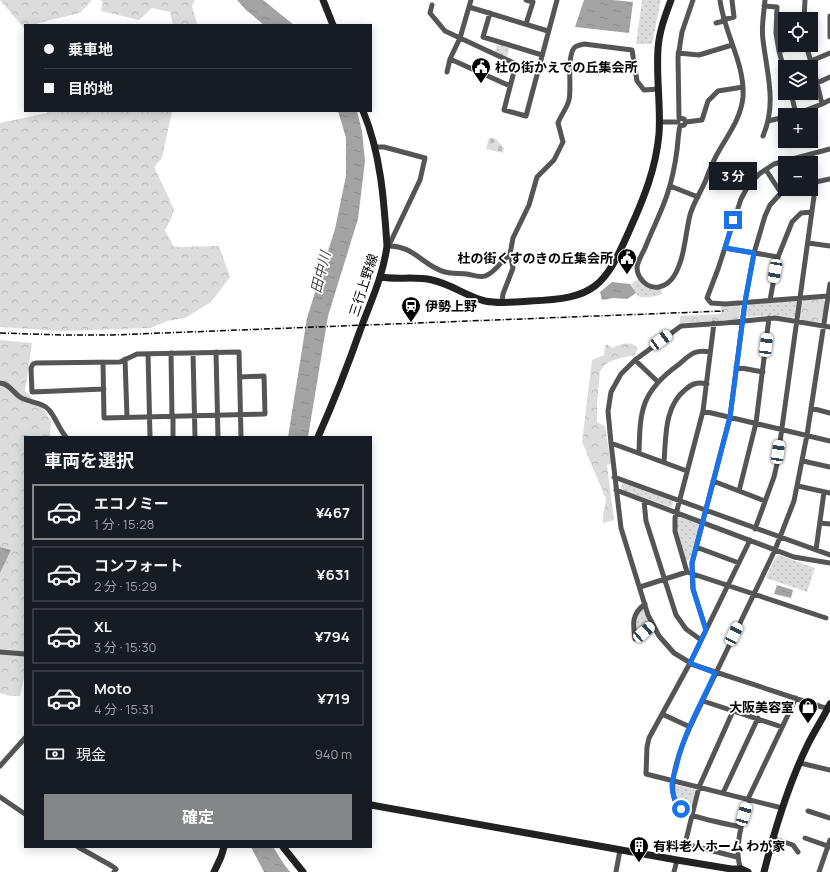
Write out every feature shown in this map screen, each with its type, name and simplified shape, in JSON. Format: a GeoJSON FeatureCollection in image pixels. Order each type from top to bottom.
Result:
{"type":"FeatureCollection","features":[{"type":"Feature","properties":{"kind":"street"},"geometry":{"type":"LineString","coordinates":[[447,72],[450,59],[460,38],[471,0]]}},
{"type":"Feature","properties":{"kind":"street"},"geometry":{"type":"LineString","coordinates":[[526,0],[532,2],[526,24]]}},
{"type":"Feature","properties":{"kind":"street"},"geometry":{"type":"LineString","coordinates":[[432,5],[430,13],[445,31],[516,64],[504,110],[526,116],[557,0]]}},
{"type":"Feature","properties":{"kind":"street"},"geometry":{"type":"LineString","coordinates":[[381,277],[430,279],[490,302],[570,298],[587,291],[604,278],[617,258],[648,184],[655,162],[660,122],[657,66],[659,41],[665,16],[671,0]]}},
{"type":"Feature","properties":{"kind":"street"},"geometry":{"type":"LineString","coordinates":[[693,0],[682,32],[678,53],[677,68],[679,122],[674,170],[664,205],[638,266],[640,277],[648,285],[655,287],[662,286],[671,280],[676,273],[682,256],[691,212],[719,151],[736,123],[741,109],[743,87],[732,45],[723,21],[720,0]]}},
{"type":"Feature","properties":{"kind":"street"},"geometry":{"type":"LineString","coordinates":[[716,23],[734,17],[732,0]]}},
{"type":"Feature","properties":{"kind":"street"},"geometry":{"type":"LineString","coordinates":[[805,12],[806,0]]}},
{"type":"Feature","properties":{"kind":"street"},"geometry":{"type":"LineString","coordinates":[[326,1],[333,24]]}},
{"type":"Feature","properties":{"kind":"street"},"geometry":{"type":"LineString","coordinates":[[763,136],[768,120],[770,87],[762,35],[764,3],[777,7],[776,33],[778,45]]}},
{"type":"Feature","properties":{"kind":"street"},"geometry":{"type":"LineString","coordinates":[[470,7],[548,31]]}},
{"type":"Feature","properties":{"kind":"street"},"geometry":{"type":"LineString","coordinates":[[490,13],[484,36],[542,54]]}},
{"type":"Feature","properties":{"kind":"street"},"geometry":{"type":"LineString","coordinates":[[830,16],[830,37]]}},
{"type":"Feature","properties":{"kind":"street"},"geometry":{"type":"LineString","coordinates":[[502,302],[503,294],[513,268],[510,254],[513,238],[529,205],[537,177],[554,160],[563,142],[558,123],[569,102],[571,59],[575,47],[584,44],[632,50],[637,81],[644,90],[658,89]]}},
{"type":"Feature","properties":{"kind":"street"},"geometry":{"type":"LineString","coordinates":[[678,53],[699,56],[715,49],[732,45]]}},
{"type":"Feature","properties":{"kind":"street"},"geometry":{"type":"LineString","coordinates":[[813,60],[830,53]]}},
{"type":"Feature","properties":{"kind":"street"},"geometry":{"type":"LineString","coordinates":[[450,59],[510,86]]}},
{"type":"Feature","properties":{"kind":"street"},"geometry":{"type":"LineString","coordinates":[[818,82],[830,77]]}},
{"type":"Feature","properties":{"kind":"street"},"geometry":{"type":"LineString","coordinates":[[818,86],[822,104]]}},
{"type":"Feature","properties":{"kind":"street"},"geometry":{"type":"LineString","coordinates":[[660,122],[679,122],[684,118],[686,122],[702,120],[708,101],[718,91],[743,87]]}},
{"type":"Feature","properties":{"kind":"street"},"geometry":{"type":"LineString","coordinates":[[812,108],[830,100]]}},
{"type":"Feature","properties":{"kind":"street","name":"三行上野線"},"geometry":{"type":"LineString","coordinates":[[318,436],[334,401],[381,277],[387,246],[376,146],[363,112]]}},
{"type":"Feature","properties":{"kind":"street"},"geometry":{"type":"LineString","coordinates":[[768,120],[778,118]]}},
{"type":"Feature","properties":{"kind":"street"},"geometry":{"type":"LineString","coordinates":[[376,146],[425,158],[420,180],[391,241],[387,246]]}},
{"type":"Feature","properties":{"kind":"street"},"geometry":{"type":"LineString","coordinates":[[828,299],[800,298],[724,304],[711,303],[707,298],[741,199],[748,186],[759,174],[774,164],[830,149]]}},
{"type":"Feature","properties":{"kind":"street"},"geometry":{"type":"LineString","coordinates":[[766,170],[778,188]]}},
{"type":"Feature","properties":{"kind":"street"},"geometry":{"type":"LineString","coordinates":[[818,181],[830,179]]}},
{"type":"Feature","properties":{"kind":"street"},"geometry":{"type":"LineString","coordinates":[[670,186],[698,197]]}},
{"type":"Feature","properties":{"kind":"street"},"geometry":{"type":"LineString","coordinates":[[690,573],[730,417],[742,321],[754,253],[768,210],[778,196]]}},
{"type":"Feature","properties":{"kind":"street"},"geometry":{"type":"LineString","coordinates":[[755,529],[777,464],[808,243],[813,196]]}},
{"type":"Feature","properties":{"kind":"street"},"geometry":{"type":"LineString","coordinates":[[770,300],[778,257],[795,218],[805,212],[812,212]]}},
{"type":"Feature","properties":{"kind":"street"},"geometry":{"type":"LineString","coordinates":[[808,243],[830,246]]}},
{"type":"Feature","properties":{"kind":"street"},"geometry":{"type":"LineString","coordinates":[[387,246],[398,246],[410,251],[434,267],[445,272],[481,277],[487,276],[510,254]]}},
{"type":"Feature","properties":{"kind":"street"},"geometry":{"type":"LineString","coordinates":[[725,248],[778,257]]}},
{"type":"Feature","properties":{"kind":"street"},"geometry":{"type":"LineString","coordinates":[[741,827],[692,815],[683,811],[677,803],[672,789],[673,781],[682,745],[715,673],[781,538],[794,501],[803,461],[830,284]]}},
{"type":"Feature","properties":{"kind":"street"},"geometry":{"type":"LineString","coordinates":[[739,491],[756,423],[770,318]]}},
{"type":"Feature","properties":{"kind":"street"},"geometry":{"type":"LineString","coordinates":[[764,872],[772,838],[782,808],[808,744],[829,707],[822,707],[715,673],[681,658],[667,646],[652,625],[621,528],[614,477],[608,411],[611,392],[621,374],[634,360],[678,327],[683,325],[770,318],[830,327]]}},
{"type":"Feature","properties":{"kind":"street"},"geometry":{"type":"LineString","coordinates":[[706,630],[693,589],[690,573],[675,531],[676,513],[704,410],[714,323]]}},
{"type":"Feature","properties":{"kind":"street"},"geometry":{"type":"LineString","coordinates":[[216,352],[218,436]]}},
{"type":"Feature","properties":{"kind":"street"},"geometry":{"type":"LineString","coordinates":[[104,389],[32,392],[31,368],[33,364],[120,362],[137,354],[239,352],[242,436]]}},
{"type":"Feature","properties":{"kind":"street"},"geometry":{"type":"LineString","coordinates":[[639,453],[641,413],[646,398],[657,381],[695,352],[710,352]]}},
{"type":"Feature","properties":{"kind":"street"},"geometry":{"type":"LineString","coordinates":[[171,353],[173,436]]}},
{"type":"Feature","properties":{"kind":"street"},"geometry":{"type":"LineString","coordinates":[[193,353],[195,436]]}},
{"type":"Feature","properties":{"kind":"street"},"geometry":{"type":"LineString","coordinates":[[148,354],[150,436]]}},
{"type":"Feature","properties":{"kind":"street"},"geometry":{"type":"LineString","coordinates":[[125,359],[127,417]]}},
{"type":"Feature","properties":{"kind":"street"},"geometry":{"type":"LineString","coordinates":[[634,360],[657,381]]}},
{"type":"Feature","properties":{"kind":"street"},"geometry":{"type":"LineString","coordinates":[[103,362],[104,418],[265,414],[264,376],[240,377]]}},
{"type":"Feature","properties":{"kind":"street"},"geometry":{"type":"LineString","coordinates":[[736,367],[763,372]]}},
{"type":"Feature","properties":{"kind":"street"},"geometry":{"type":"LineString","coordinates":[[0,383],[8,386],[23,399],[48,408],[65,436]]}},
{"type":"Feature","properties":{"kind":"street"},"geometry":{"type":"LineString","coordinates":[[664,462],[668,417],[674,403],[678,396],[690,386],[700,383],[706,384]]}},
{"type":"Feature","properties":{"kind":"street"},"geometry":{"type":"LineString","coordinates":[[811,408],[830,413]]}},
{"type":"Feature","properties":{"kind":"street"},"geometry":{"type":"LineString","coordinates":[[704,410],[830,440]]}},
{"type":"Feature","properties":{"kind":"street"},"geometry":{"type":"LineString","coordinates":[[611,444],[687,471]]}},
{"type":"Feature","properties":{"kind":"street"},"geometry":{"type":"LineString","coordinates":[[803,461],[830,467]]}},
{"type":"Feature","properties":{"kind":"street"},"geometry":{"type":"LineString","coordinates":[[614,477],[830,555]]}},
{"type":"Feature","properties":{"kind":"street"},"geometry":{"type":"LineString","coordinates":[[713,481],[765,500]]}},
{"type":"Feature","properties":{"kind":"street"},"geometry":{"type":"LineString","coordinates":[[798,486],[830,493]]}},
{"type":"Feature","properties":{"kind":"street"},"geometry":{"type":"LineString","coordinates":[[616,490],[794,557],[830,563]]}},
{"type":"Feature","properties":{"kind":"street"},"geometry":{"type":"LineString","coordinates":[[816,550],[824,492]]}},
{"type":"Feature","properties":{"kind":"street"},"geometry":{"type":"LineString","coordinates":[[644,501],[646,521],[671,601],[680,622],[686,629],[701,640]]}},
{"type":"Feature","properties":{"kind":"street"},"geometry":{"type":"LineString","coordinates":[[820,522],[830,524]]}},
{"type":"Feature","properties":{"kind":"street"},"geometry":{"type":"LineString","coordinates":[[750,540],[690,663],[649,738],[647,747],[646,774],[782,808]]}},
{"type":"Feature","properties":{"kind":"street"},"geometry":{"type":"LineString","coordinates":[[696,547],[739,563]]}},
{"type":"Feature","properties":{"kind":"street"},"geometry":{"type":"LineString","coordinates":[[640,587],[690,573],[826,618]]}},
{"type":"Feature","properties":{"kind":"street"},"geometry":{"type":"LineString","coordinates":[[645,604],[641,606],[633,620],[635,639],[652,625]]}},
{"type":"Feature","properties":{"kind":"street"},"geometry":{"type":"LineString","coordinates":[[0,652],[24,654]]}},
{"type":"Feature","properties":{"kind":"street"},"geometry":{"type":"LineString","coordinates":[[741,869],[738,857],[741,827],[748,799],[796,698]]}},
{"type":"Feature","properties":{"kind":"street"},"geometry":{"type":"LineString","coordinates":[[703,701],[782,726]]}},
{"type":"Feature","properties":{"kind":"street"},"geometry":{"type":"LineString","coordinates":[[733,711],[699,787],[685,844],[738,857]]}},
{"type":"Feature","properties":{"kind":"street"},"geometry":{"type":"LineString","coordinates":[[662,714],[690,727]]}},
{"type":"Feature","properties":{"kind":"street"},"geometry":{"type":"LineString","coordinates":[[723,793],[758,718]]}},
{"type":"Feature","properties":{"kind":"street"},"geometry":{"type":"LineString","coordinates":[[0,766],[24,739]]}},
{"type":"Feature","properties":{"kind":"street"},"geometry":{"type":"LineString","coordinates":[[800,763],[830,770]]}},
{"type":"Feature","properties":{"kind":"street"},"geometry":{"type":"LineString","coordinates":[[0,797],[24,813]]}},
{"type":"Feature","properties":{"kind":"street"},"geometry":{"type":"LineString","coordinates":[[372,805],[677,860],[731,869],[741,869],[748,872]]}},
{"type":"Feature","properties":{"kind":"street"},"geometry":{"type":"LineString","coordinates":[[808,811],[830,818]]}},
{"type":"Feature","properties":{"kind":"street"},"geometry":{"type":"LineString","coordinates":[[772,838],[793,845],[798,852]]}},
{"type":"Feature","properties":{"kind":"street"},"geometry":{"type":"LineString","coordinates":[[804,838],[829,847]]}},
{"type":"Feature","properties":{"kind":"street"},"geometry":{"type":"LineString","coordinates":[[819,872],[829,847],[830,840]]}},
{"type":"Feature","properties":{"kind":"street"},"geometry":{"type":"LineString","coordinates":[[80,848],[112,866],[116,869],[114,872]]}},
{"type":"Feature","properties":{"kind":"street"},"geometry":{"type":"LineString","coordinates":[[214,872],[224,848]]}},
{"type":"Feature","properties":{"kind":"street"},"geometry":{"type":"LineString","coordinates":[[284,848],[303,872]]}},
{"type":"Feature","properties":{"kind":"street"},"geometry":{"type":"LineString","coordinates":[[616,872],[620,850]]}},
{"type":"Feature","properties":{"kind":"street"},"geometry":{"type":"LineString","coordinates":[[674,872],[677,860]]}},
{"type":"Feature","properties":{"kind":"green space"},"geometry":{"type":"Polygon","coordinates":[[[0,0],[92,0],[80,13],[36,24],[24,24],[24,28],[0,0]]]}},
{"type":"Feature","properties":{"kind":"green space"},"geometry":{"type":"Polygon","coordinates":[[[100,0],[195,0],[192,6],[197,24],[173,24],[170,12],[152,8],[139,20],[101,11],[103,2],[100,0]]]}},
{"type":"Feature","properties":{"kind":"green space"},"geometry":{"type":"Polygon","coordinates":[[[640,0],[661,0],[652,44],[636,44],[642,1],[640,0]]]}},
{"type":"Feature","properties":{"kind":"green space"},"geometry":{"type":"Polygon","coordinates":[[[498,43],[510,46],[507,58],[495,52],[498,43]]]}},
{"type":"Feature","properties":{"kind":"green space"},"geometry":{"type":"Polygon","coordinates":[[[172,112],[162,158],[154,167],[174,209],[165,230],[174,247],[219,246],[230,277],[211,302],[185,318],[167,321],[151,328],[61,331],[0,327],[0,123],[47,113],[172,112]]]}},
{"type":"Feature","properties":{"kind":"green space"},"geometry":{"type":"Polygon","coordinates":[[[489,138],[496,139],[504,148],[503,153],[486,149],[489,138]]]}},
{"type":"Feature","properties":{"kind":"green space"},"geometry":{"type":"Polygon","coordinates":[[[639,279],[661,289],[662,294],[647,297],[638,296],[631,284],[639,279]]]}},
{"type":"Feature","properties":{"kind":"green space"},"geometry":{"type":"Polygon","coordinates":[[[823,299],[825,302],[822,321],[801,320],[799,317],[801,302],[804,300],[823,299]]]}},
{"type":"Feature","properties":{"kind":"green space"},"geometry":{"type":"Polygon","coordinates":[[[798,302],[796,316],[792,318],[774,315],[748,317],[746,315],[747,306],[750,304],[798,302]]]}},
{"type":"Feature","properties":{"kind":"green space"},"geometry":{"type":"Polygon","coordinates":[[[739,304],[741,307],[740,316],[738,319],[680,323],[680,316],[721,314],[721,307],[739,304]]]}},
{"type":"Feature","properties":{"kind":"green space"},"geometry":{"type":"Polygon","coordinates":[[[0,340],[32,343],[25,391],[45,411],[51,421],[50,435],[52,436],[24,436],[24,677],[20,696],[10,696],[0,693],[0,340]]]}},
{"type":"Feature","properties":{"kind":"green space"},"geometry":{"type":"Polygon","coordinates":[[[629,343],[638,348],[635,355],[611,361],[600,371],[597,422],[605,426],[611,464],[607,465],[614,520],[603,523],[606,499],[582,442],[592,360],[604,355],[605,346],[607,344],[612,348],[629,343]]]}},
{"type":"Feature","properties":{"kind":"green space"},"geometry":{"type":"Polygon","coordinates":[[[623,482],[673,501],[673,505],[671,507],[622,490],[621,487],[623,482]]]}},
{"type":"Feature","properties":{"kind":"green space"},"geometry":{"type":"Polygon","coordinates":[[[680,517],[698,523],[699,526],[690,559],[686,561],[677,527],[677,519],[680,517]]]}},
{"type":"Feature","properties":{"kind":"green space"},"geometry":{"type":"Polygon","coordinates":[[[779,555],[815,568],[807,592],[766,578],[776,556],[779,555]]]}},
{"type":"Feature","properties":{"kind":"green space"},"geometry":{"type":"Polygon","coordinates":[[[642,608],[644,609],[649,624],[639,634],[636,634],[634,620],[642,608]]]}},
{"type":"Feature","properties":{"kind":"green space"},"geometry":{"type":"Polygon","coordinates":[[[677,785],[693,789],[695,791],[691,810],[688,812],[682,806],[677,797],[674,786],[677,785]]]}},
{"type":"Feature","properties":{"kind":"water"},"geometry":{"type":"Polygon","coordinates":[[[237,0],[263,0],[293,24],[263,24],[237,0]]]}},
{"type":"Feature","properties":{"kind":"water"},"geometry":{"type":"Polygon","coordinates":[[[584,0],[633,2],[629,33],[575,27],[584,0]]]}},
{"type":"Feature","properties":{"kind":"water"},"geometry":{"type":"Polygon","coordinates":[[[338,112],[357,112],[362,131],[365,161],[358,219],[328,316],[308,436],[288,436],[307,318],[335,229],[346,176],[346,138],[338,112]]]}},
{"type":"Feature","properties":{"kind":"water"},"geometry":{"type":"Polygon","coordinates":[[[612,282],[630,284],[636,293],[627,299],[613,298],[602,300],[600,292],[612,282]]]}},
{"type":"Feature","properties":{"kind":"water"},"geometry":{"type":"Polygon","coordinates":[[[0,547],[11,550],[0,573],[0,547]]]}},
{"type":"Feature","properties":{"kind":"water"},"geometry":{"type":"Polygon","coordinates":[[[777,585],[793,590],[791,598],[774,594],[777,585]]]}},
{"type":"Feature","properties":{"kind":"water"},"geometry":{"type":"Polygon","coordinates":[[[252,848],[274,848],[290,872],[264,872],[252,848]]]}},
{"type":"Feature","properties":{"kind":"railway"},"geometry":{"type":"LineString","coordinates":[[0,333],[112,335],[724,311]]}},
{"type":"Feature","properties":{"kind":"place","name":"杜の街かえでの丘集会所"},"geometry":{"type":"Point","coordinates":[481,84]}},
{"type":"Feature","properties":{"kind":"place","name":"杜の街くすのきの丘集会所"},"geometry":{"type":"Point","coordinates":[627,275]}},
{"type":"Feature","properties":{"kind":"place","name":"伊勢上野"},"geometry":{"type":"Point","coordinates":[411,323]}},
{"type":"Feature","properties":{"kind":"place","name":"大阪美容室"},"geometry":{"type":"Point","coordinates":[808,724]}},
{"type":"Feature","properties":{"kind":"place","name":"有料老人ホーム わが家"},"geometry":{"type":"Point","coordinates":[639,863]}},
{"type":"Feature","properties":{"kind":"route"},"geometry":{"type":"LineString","coordinates":[[681,809],[674,798],[672,789],[677,762],[682,745],[715,673],[690,663],[706,630],[693,589],[692,563],[730,417],[745,302],[754,253],[725,248],[733,220]]}},
{"type":"Feature","properties":{"kind":"water label","name":"田中川"},"geometry":{"type":"Point","coordinates":[320,272]}}]}
